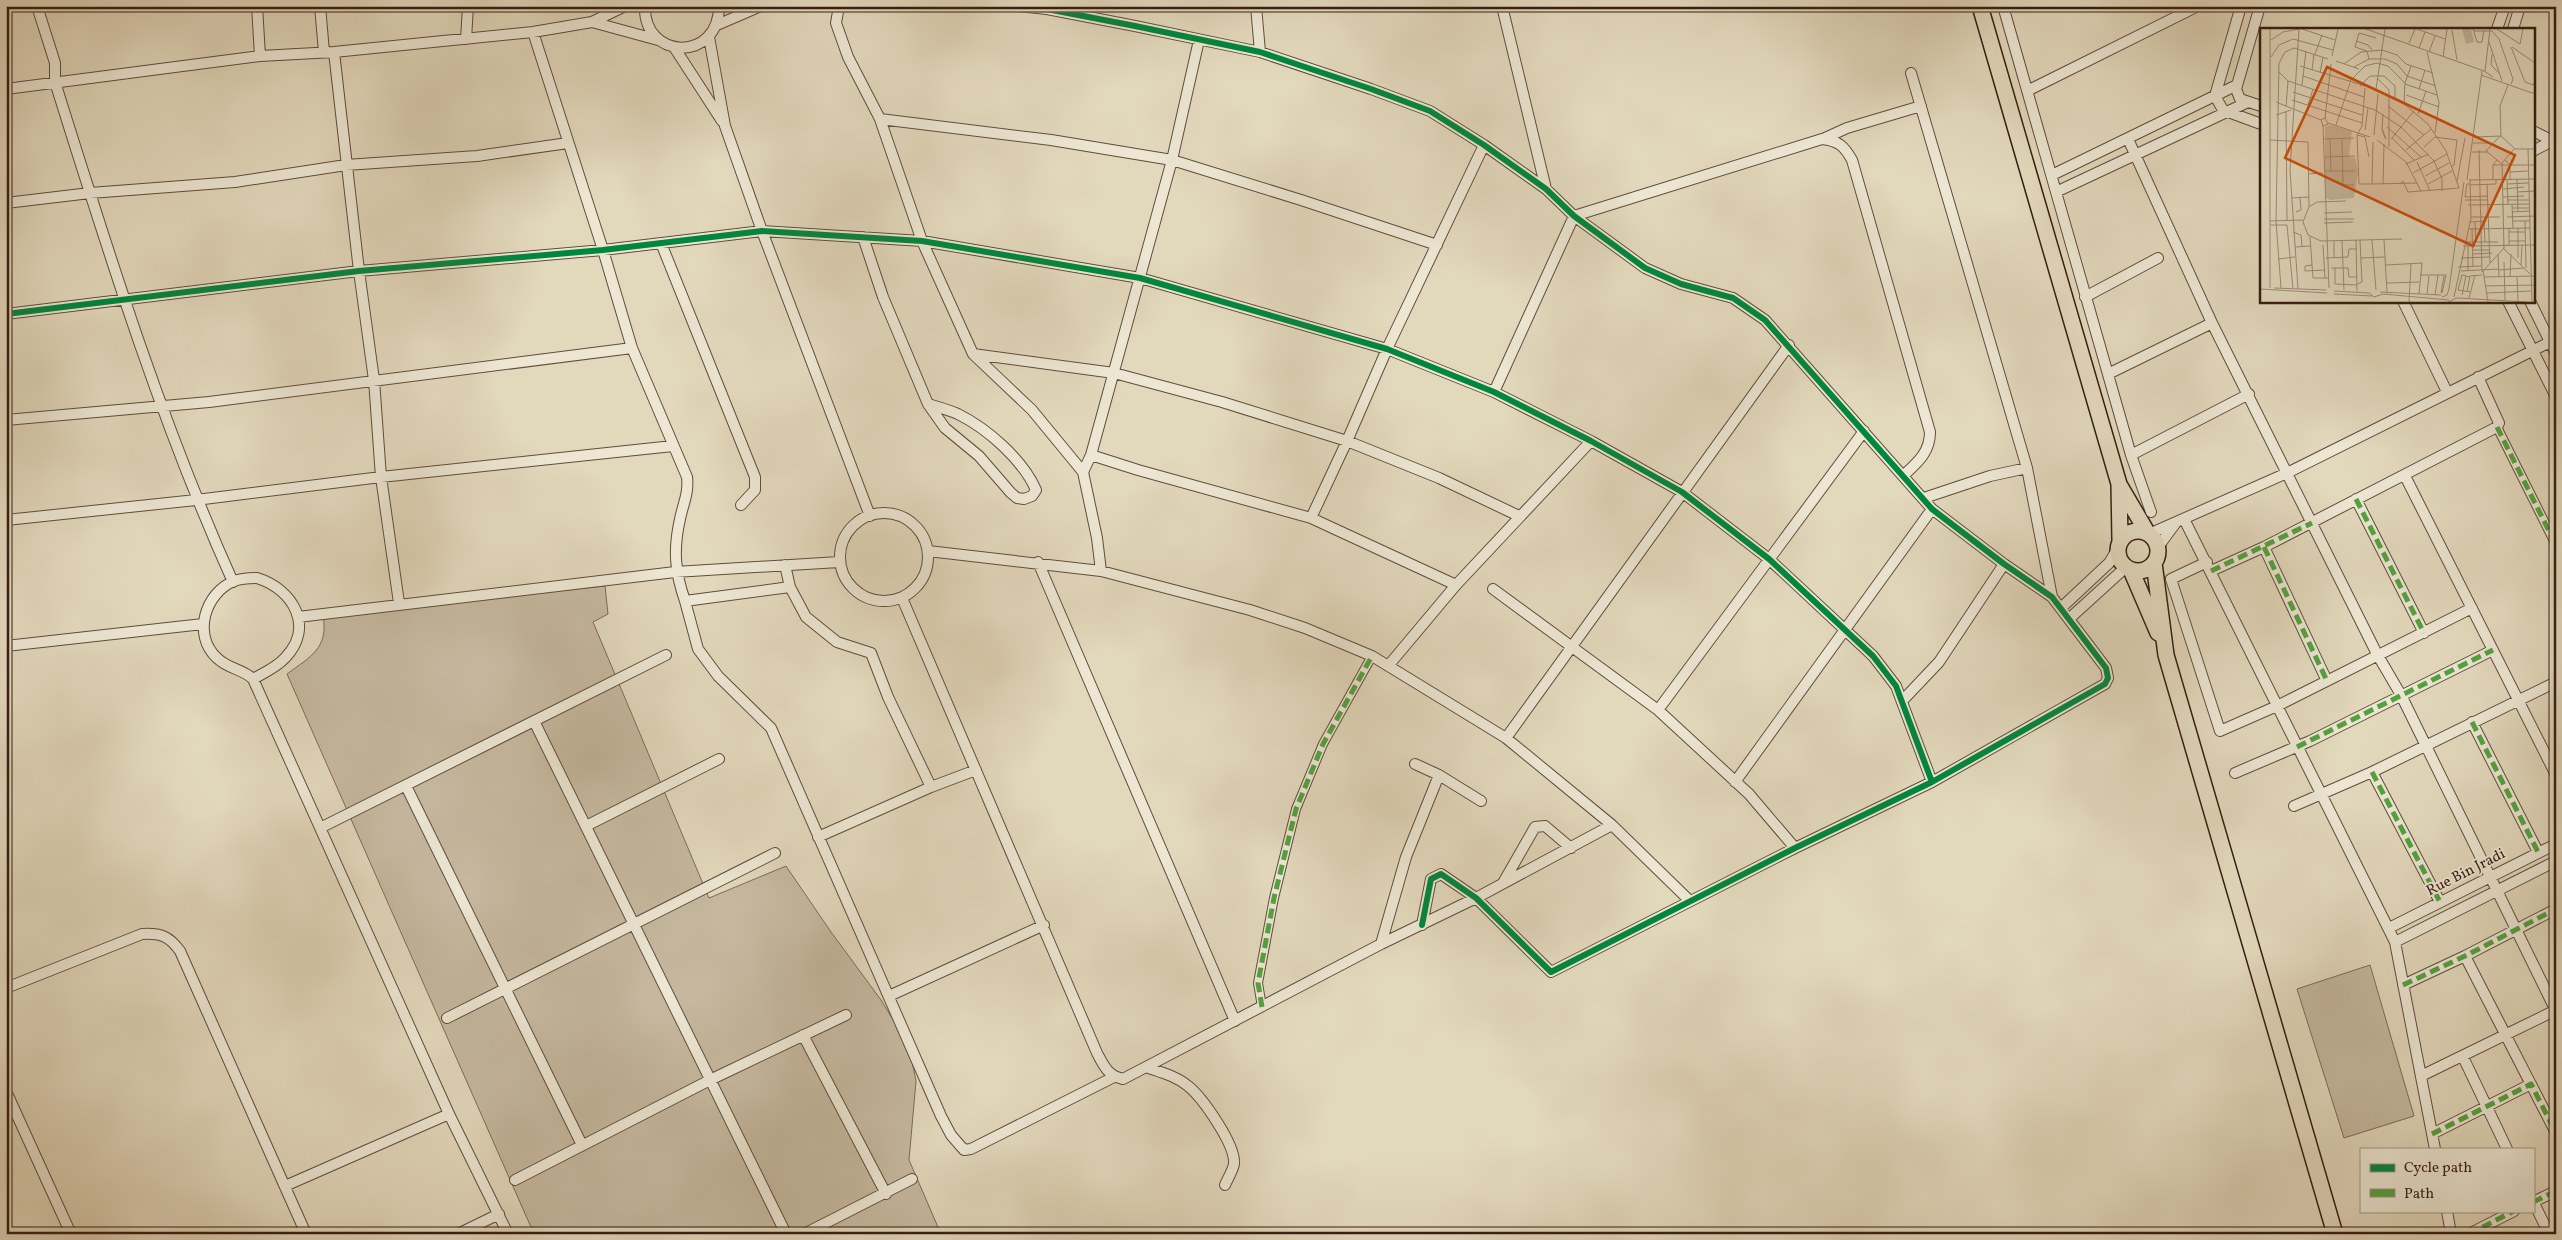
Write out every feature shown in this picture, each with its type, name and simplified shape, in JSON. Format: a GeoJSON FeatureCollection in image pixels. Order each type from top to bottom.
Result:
{"type":"FeatureCollection","features":[{"type":"Feature","properties":{"kind":"main road"},"geometry":{"type":"LineString","coordinates":[[1980,6],[2119,484],[2151,538],[2158,555],[2154,563],[2147,569],[2139,571],[2128,568]]}},
{"type":"Feature","properties":{"kind":"main road"},"geometry":{"type":"LineString","coordinates":[[2119,484],[2119,545],[2121,562],[2128,568],[2163,644],[2335,1234]]}},
{"type":"Feature","properties":{"kind":"main road"},"geometry":{"type":"LineString","coordinates":[[2119,545],[2132,531],[2151,538]]}},
{"type":"Feature","properties":{"kind":"main road"},"geometry":{"type":"LineString","coordinates":[[2154,563],[2163,644]]}},
{"type":"Feature","properties":{"kind":"street"},"geometry":{"type":"LineString","coordinates":[[37,6],[54,63],[55,82],[124,300],[196,500],[233,582]]}},
{"type":"Feature","properties":{"kind":"street"},"geometry":{"type":"LineString","coordinates":[[257,6],[260,56]]}},
{"type":"Feature","properties":{"kind":"street"},"geometry":{"type":"LineString","coordinates":[[320,6],[346,164],[374,380],[381,477],[399,603]]}},
{"type":"Feature","properties":{"kind":"street"},"geometry":{"type":"LineString","coordinates":[[466,39],[468,6]]}},
{"type":"Feature","properties":{"kind":"street"},"geometry":{"type":"LineString","coordinates":[[6,89],[260,56],[329,52],[532,32],[592,22],[625,6]]}},
{"type":"Feature","properties":{"kind":"street"},"geometry":{"type":"LineString","coordinates":[[645,6],[647,23],[660,41]]}},
{"type":"Feature","properties":{"kind":"street"},"geometry":{"type":"LineString","coordinates":[[592,22],[660,41],[674,47],[689,47],[709,37],[717,25],[719,6]]}},
{"type":"Feature","properties":{"kind":"street"},"geometry":{"type":"LineString","coordinates":[[717,25],[761,6]]}},
{"type":"Feature","properties":{"kind":"street"},"geometry":{"type":"LineString","coordinates":[[838,6],[836,23],[848,57],[880,119],[922,241],[973,354],[1032,410],[1082,472],[1097,538],[1101,571]]}},
{"type":"Feature","properties":{"kind":"street"},"geometry":{"type":"LineString","coordinates":[[1018,6],[1047,8],[1260,52],[1370,88],[1430,111],[1484,145],[1546,190],[1574,216],[1645,268],[1661,277],[1733,298],[1765,320],[1904,475],[1932,509],[2004,564],[2052,597],[2062,607],[2106,668],[2108,678],[2105,684],[1932,782],[1795,848],[1551,972],[1476,898],[1445,876],[1437,874],[1431,878],[1422,925]]}},
{"type":"Feature","properties":{"kind":"street"},"geometry":{"type":"LineString","coordinates":[[1256,6],[1260,52]]}},
{"type":"Feature","properties":{"kind":"street"},"geometry":{"type":"LineString","coordinates":[[1502,6],[1546,190]]}},
{"type":"Feature","properties":{"kind":"street"},"geometry":{"type":"LineString","coordinates":[[2029,90],[2198,6]]}},
{"type":"Feature","properties":{"kind":"street"},"geometry":{"type":"LineString","coordinates":[[2241,6],[2216,96],[2221,108],[2227,112],[2260,124]]}},
{"type":"Feature","properties":{"kind":"street"},"geometry":{"type":"LineString","coordinates":[[2260,6],[2237,85],[2238,97],[2260,106]]}},
{"type":"Feature","properties":{"kind":"street"},"geometry":{"type":"LineString","coordinates":[[2498,28],[2505,6]]}},
{"type":"Feature","properties":{"kind":"street"},"geometry":{"type":"LineString","coordinates":[[2512,28],[2520,6]]}},
{"type":"Feature","properties":{"kind":"street"},"geometry":{"type":"LineString","coordinates":[[2006,7],[2085,297],[2131,455],[2152,512]]}},
{"type":"Feature","properties":{"kind":"street"},"geometry":{"type":"LineString","coordinates":[[532,32],[603,250],[632,348],[687,477],[688,490],[677,533],[675,572],[698,650],[718,676],[771,728],[951,1135],[964,1150],[971,1149],[1114,1077]]}},
{"type":"Feature","properties":{"kind":"street"},"geometry":{"type":"LineString","coordinates":[[709,37],[725,126],[762,231],[870,516]]}},
{"type":"Feature","properties":{"kind":"street"},"geometry":{"type":"LineString","coordinates":[[1082,472],[1090,455],[1114,373],[1172,160],[1199,40]]}},
{"type":"Feature","properties":{"kind":"street"},"geometry":{"type":"LineString","coordinates":[[674,47],[725,126]]}},
{"type":"Feature","properties":{"kind":"street"},"geometry":{"type":"LineString","coordinates":[[1911,73],[2027,468],[2052,597]]}},
{"type":"Feature","properties":{"kind":"street"},"geometry":{"type":"LineString","coordinates":[[2052,175],[2237,85]]}},
{"type":"Feature","properties":{"kind":"street"},"geometry":{"type":"LineString","coordinates":[[2056,192],[2248,102]]}},
{"type":"Feature","properties":{"kind":"street"},"geometry":{"type":"LineString","coordinates":[[1494,392],[1574,216],[1822,139],[1848,128],[1921,106]]}},
{"type":"Feature","properties":{"kind":"street"},"geometry":{"type":"LineString","coordinates":[[880,119],[1032,137],[1172,160],[1302,200],[1437,246]]}},
{"type":"Feature","properties":{"kind":"street"},"geometry":{"type":"LineString","coordinates":[[2534,132],[2555,142]]}},
{"type":"Feature","properties":{"kind":"street"},"geometry":{"type":"LineString","coordinates":[[1822,139],[1836,141],[1845,148],[1852,160],[1930,432],[1930,444],[1924,455],[1904,475]]}},
{"type":"Feature","properties":{"kind":"street"},"geometry":{"type":"LineString","coordinates":[[2128,139],[2212,323],[2377,654],[2401,695],[2556,1010],[2421,1076]]}},
{"type":"Feature","properties":{"kind":"street"},"geometry":{"type":"LineString","coordinates":[[2534,150],[2555,142]]}},
{"type":"Feature","properties":{"kind":"street"},"geometry":{"type":"LineString","coordinates":[[6,203],[90,193],[235,182],[346,164],[477,156],[568,143]]}},
{"type":"Feature","properties":{"kind":"street"},"geometry":{"type":"LineString","coordinates":[[1311,518],[1348,442],[1387,349],[1484,145]]}},
{"type":"Feature","properties":{"kind":"street"},"geometry":{"type":"LineString","coordinates":[[6,314],[359,271],[603,250],[762,231],[922,241],[1140,278],[1387,349],[1494,392],[1591,441],[1682,492],[1769,559],[1845,628],[1886,671],[1902,700],[1932,782]]}},
{"type":"Feature","properties":{"kind":"street"},"geometry":{"type":"LineString","coordinates":[[863,237],[883,297],[928,404],[945,428],[980,456],[1011,493],[1017,498],[1024,499],[1032,496],[1036,490],[1032,482],[1005,449],[958,414],[928,404]]}},
{"type":"Feature","properties":{"kind":"street"},"geometry":{"type":"LineString","coordinates":[[661,243],[755,477],[755,490],[741,505]]}},
{"type":"Feature","properties":{"kind":"street"},"geometry":{"type":"LineString","coordinates":[[2085,297],[2158,258]]}},
{"type":"Feature","properties":{"kind":"street"},"geometry":{"type":"LineString","coordinates":[[2403,302],[2447,392]]}},
{"type":"Feature","properties":{"kind":"street"},"geometry":{"type":"LineString","coordinates":[[2508,302],[2556,397]]}},
{"type":"Feature","properties":{"kind":"street"},"geometry":{"type":"LineString","coordinates":[[2531,302],[2553,340],[2556,354]]}},
{"type":"Feature","properties":{"kind":"street"},"geometry":{"type":"LineString","coordinates":[[2108,374],[2212,323]]}},
{"type":"Feature","properties":{"kind":"street"},"geometry":{"type":"LineString","coordinates":[[2151,538],[2180,521],[2287,473],[2553,340]]}},
{"type":"Feature","properties":{"kind":"street"},"geometry":{"type":"LineString","coordinates":[[1506,738],[1789,345]]}},
{"type":"Feature","properties":{"kind":"street"},"geometry":{"type":"LineString","coordinates":[[6,420],[209,402],[632,348]]}},
{"type":"Feature","properties":{"kind":"street"},"geometry":{"type":"LineString","coordinates":[[973,354],[1114,373],[1222,402],[1348,442],[1439,478],[1519,516]]}},
{"type":"Feature","properties":{"kind":"street"},"geometry":{"type":"LineString","coordinates":[[2478,377],[2499,423],[2497,427],[2556,545]]}},
{"type":"Feature","properties":{"kind":"street"},"geometry":{"type":"LineString","coordinates":[[2131,455],[2249,394]]}},
{"type":"Feature","properties":{"kind":"street"},"geometry":{"type":"LineString","coordinates":[[2472,608],[2377,654],[2277,706],[2220,731],[2217,728],[2171,579],[2264,548],[2497,427]]}},
{"type":"Feature","properties":{"kind":"street"},"geometry":{"type":"LineString","coordinates":[[1658,710],[1864,431]]}},
{"type":"Feature","properties":{"kind":"street"},"geometry":{"type":"LineString","coordinates":[[1388,666],[1456,584],[1591,441]]}},
{"type":"Feature","properties":{"kind":"street"},"geometry":{"type":"LineString","coordinates":[[6,520],[673,446]]}},
{"type":"Feature","properties":{"kind":"street"},"geometry":{"type":"LineString","coordinates":[[1090,455],[1311,518],[1456,584]]}},
{"type":"Feature","properties":{"kind":"street"},"geometry":{"type":"LineString","coordinates":[[1924,498],[1990,476],[2027,468]]}},
{"type":"Feature","properties":{"kind":"street"},"geometry":{"type":"LineString","coordinates":[[2405,476],[2556,775]]}},
{"type":"Feature","properties":{"kind":"street"},"geometry":{"type":"LineString","coordinates":[[2356,499],[2424,632]]}},
{"type":"Feature","properties":{"kind":"street"},"geometry":{"type":"LineString","coordinates":[[1735,782],[1932,509]]}},
{"type":"Feature","properties":{"kind":"street"},"geometry":{"type":"LineString","coordinates":[[887,513],[902,516],[914,525],[924,537],[928,551],[928,566],[923,579],[914,590],[902,598],[879,601],[871,600],[857,593],[846,581],[839,562],[843,540],[850,529],[860,520],[887,513]]}},
{"type":"Feature","properties":{"kind":"street"},"geometry":{"type":"LineString","coordinates":[[2151,538],[2180,521]]}},
{"type":"Feature","properties":{"kind":"street"},"geometry":{"type":"LineString","coordinates":[[2180,521],[2209,567],[2395,942],[2435,1148]]}},
{"type":"Feature","properties":{"kind":"street"},"geometry":{"type":"LineString","coordinates":[[2062,607],[2109,563],[2119,545]]}},
{"type":"Feature","properties":{"kind":"street"},"geometry":{"type":"LineString","coordinates":[[2264,548],[2327,681]]}},
{"type":"Feature","properties":{"kind":"street"},"geometry":{"type":"LineString","coordinates":[[928,551],[1038,562],[1101,571],[1250,610],[1305,628],[1372,656],[1506,738],[1612,825],[1690,901]]}},
{"type":"Feature","properties":{"kind":"street"},"geometry":{"type":"LineString","coordinates":[[298,617],[399,603],[675,572],[839,562]]}},
{"type":"Feature","properties":{"kind":"street"},"geometry":{"type":"LineString","coordinates":[[1038,562],[1235,1021]]}},
{"type":"Feature","properties":{"kind":"street"},"geometry":{"type":"LineString","coordinates":[[1902,700],[1939,662],[2004,564]]}},
{"type":"Feature","properties":{"kind":"street"},"geometry":{"type":"LineString","coordinates":[[785,565],[790,587],[806,617],[837,642],[871,653],[888,697],[931,787]]}},
{"type":"Feature","properties":{"kind":"street"},"geometry":{"type":"LineString","coordinates":[[2070,618],[2128,568]]}},
{"type":"Feature","properties":{"kind":"street"},"geometry":{"type":"LineString","coordinates":[[253,679],[276,666],[292,649],[297,638],[298,617],[292,601],[283,590],[271,582],[257,578],[233,582],[216,594],[207,608],[203,624],[206,642],[215,657],[230,668],[247,673],[253,679],[322,828],[368,937],[449,1114],[508,1234]]}},
{"type":"Feature","properties":{"kind":"street"},"geometry":{"type":"LineString","coordinates":[[685,601],[790,587]]}},
{"type":"Feature","properties":{"kind":"street"},"geometry":{"type":"LineString","coordinates":[[1493,589],[1658,710],[1749,794],[1795,848]]}},
{"type":"Feature","properties":{"kind":"street"},"geometry":{"type":"LineString","coordinates":[[902,598],[1044,925],[1097,1053],[1105,1068],[1114,1077],[1123,1079],[1381,944],[1476,898],[1612,825]]}},
{"type":"Feature","properties":{"kind":"street"},"geometry":{"type":"LineString","coordinates":[[6,646],[203,624]]}},
{"type":"Feature","properties":{"kind":"street"},"geometry":{"type":"LineString","coordinates":[[2235,773],[2297,747],[2493,650]]}},
{"type":"Feature","properties":{"kind":"street"},"geometry":{"type":"LineString","coordinates":[[322,828],[666,655]]}},
{"type":"Feature","properties":{"kind":"street"},"geometry":{"type":"LineString","coordinates":[[1262,1007],[1258,983],[1274,898],[1296,809],[1323,744],[1372,656]]}},
{"type":"Feature","properties":{"kind":"street"},"geometry":{"type":"LineString","coordinates":[[2294,806],[2372,772],[2556,682]]}},
{"type":"Feature","properties":{"kind":"street"},"geometry":{"type":"LineString","coordinates":[[534,721],[712,1079],[786,1234]]}},
{"type":"Feature","properties":{"kind":"street"},"geometry":{"type":"LineString","coordinates":[[2472,722],[2538,852]]}},
{"type":"Feature","properties":{"kind":"street"},"geometry":{"type":"LineString","coordinates":[[586,826],[719,759]]}},
{"type":"Feature","properties":{"kind":"street"},"geometry":{"type":"LineString","coordinates":[[1415,764],[1439,774],[1481,801]]}},
{"type":"Feature","properties":{"kind":"street"},"geometry":{"type":"LineString","coordinates":[[818,837],[931,787],[976,770]]}},
{"type":"Feature","properties":{"kind":"street"},"geometry":{"type":"LineString","coordinates":[[2372,772],[2440,902]]}},
{"type":"Feature","properties":{"kind":"street"},"geometry":{"type":"LineString","coordinates":[[1381,944],[1406,857],[1439,774]]}},
{"type":"Feature","properties":{"kind":"street"},"geometry":{"type":"LineString","coordinates":[[406,786],[582,1145]]}},
{"type":"Feature","properties":{"kind":"street"},"geometry":{"type":"LineString","coordinates":[[1502,884],[1535,827],[1545,826],[1571,848]]}},
{"type":"Feature","properties":{"kind":"street","name":"Rue Bin Jradi"},"geometry":{"type":"LineString","coordinates":[[2389,928],[2556,844]]}},
{"type":"Feature","properties":{"kind":"street"},"geometry":{"type":"LineString","coordinates":[[447,1018],[775,853]]}},
{"type":"Feature","properties":{"kind":"street","name":"Rue Bin Jradi"},"geometry":{"type":"LineString","coordinates":[[2395,942],[2556,861]]}},
{"type":"Feature","properties":{"kind":"street"},"geometry":{"type":"LineString","coordinates":[[2404,985],[2466,956],[2556,909]]}},
{"type":"Feature","properties":{"kind":"street"},"geometry":{"type":"LineString","coordinates":[[890,996],[1044,925]]}},
{"type":"Feature","properties":{"kind":"street"},"geometry":{"type":"LineString","coordinates":[[6,988],[142,934],[165,935],[180,951],[306,1234]]}},
{"type":"Feature","properties":{"kind":"street"},"geometry":{"type":"LineString","coordinates":[[2466,956],[2556,1133]]}},
{"type":"Feature","properties":{"kind":"street"},"geometry":{"type":"LineString","coordinates":[[516,1180],[712,1079],[846,1015]]}},
{"type":"Feature","properties":{"kind":"street"},"geometry":{"type":"LineString","coordinates":[[803,1035],[886,1194]]}},
{"type":"Feature","properties":{"kind":"street"},"geometry":{"type":"LineString","coordinates":[[2463,1057],[2506,1148]]}},
{"type":"Feature","properties":{"kind":"street"},"geometry":{"type":"LineString","coordinates":[[1146,1067],[1189,1086],[1222,1128],[1231,1146],[1234,1163],[1226,1185]]}},
{"type":"Feature","properties":{"kind":"street"},"geometry":{"type":"LineString","coordinates":[[2432,1134],[2531,1084]]}},
{"type":"Feature","properties":{"kind":"street"},"geometry":{"type":"LineString","coordinates":[[6,1091],[71,1234]]}},
{"type":"Feature","properties":{"kind":"street"},"geometry":{"type":"LineString","coordinates":[[285,1186],[449,1114]]}},
{"type":"Feature","properties":{"kind":"street"},"geometry":{"type":"LineString","coordinates":[[804,1234],[886,1194],[912,1179]]}},
{"type":"Feature","properties":{"kind":"street"},"geometry":{"type":"LineString","coordinates":[[2534,1202],[2556,1191]]}},
{"type":"Feature","properties":{"kind":"street"},"geometry":{"type":"LineString","coordinates":[[2534,1204],[2549,1234]]}},
{"type":"Feature","properties":{"kind":"street"},"geometry":{"type":"LineString","coordinates":[[2447,1212],[2451,1234]]}},
{"type":"Feature","properties":{"kind":"street"},"geometry":{"type":"LineString","coordinates":[[2469,1234],[2512,1212]]}},
{"type":"Feature","properties":{"kind":"street"},"geometry":{"type":"LineString","coordinates":[[458,1234],[499,1214]]}},
{"type":"Feature","properties":{"kind":"shaded area"},"geometry":{"type":"Polygon","coordinates":[[[605,586],[608,614],[593,622],[709,898],[786,866],[881,1000],[909,1046],[916,1081],[909,1160],[941,1234],[534,1234],[287,674],[316,651],[323,636],[323,616],[605,586]]]}},
{"type":"Feature","properties":{"kind":"shaded area"},"geometry":{"type":"Polygon","coordinates":[[[2370,965],[2414,1116],[2344,1138],[2297,989],[2370,965]]]}},
{"type":"Feature","properties":{"kind":"marked path"},"geometry":{"type":"LineString","coordinates":[[2497,427],[2556,545]]}},
{"type":"Feature","properties":{"kind":"marked path"},"geometry":{"type":"LineString","coordinates":[[2356,499],[2424,633]]}},
{"type":"Feature","properties":{"kind":"marked path"},"geometry":{"type":"LineString","coordinates":[[2211,571],[2312,523]]}},
{"type":"Feature","properties":{"kind":"marked path"},"geometry":{"type":"LineString","coordinates":[[2264,547],[2327,681]]}},
{"type":"Feature","properties":{"kind":"marked path"},"geometry":{"type":"LineString","coordinates":[[2297,747],[2493,650]]}},
{"type":"Feature","properties":{"kind":"marked path"},"geometry":{"type":"LineString","coordinates":[[1262,1007],[1258,983],[1274,898],[1296,809],[1323,744],[1372,656]]}},
{"type":"Feature","properties":{"kind":"marked path"},"geometry":{"type":"LineString","coordinates":[[2472,722],[2538,852]]}},
{"type":"Feature","properties":{"kind":"marked path"},"geometry":{"type":"LineString","coordinates":[[2372,772],[2440,902]]}},
{"type":"Feature","properties":{"kind":"marked path"},"geometry":{"type":"LineString","coordinates":[[2403,985],[2465,956],[2556,909]]}},
{"type":"Feature","properties":{"kind":"marked path"},"geometry":{"type":"LineString","coordinates":[[2432,1134],[2531,1084],[2556,1133]]}},
{"type":"Feature","properties":{"kind":"marked path"},"geometry":{"type":"LineString","coordinates":[[2534,1202],[2556,1191]]}},
{"type":"Feature","properties":{"kind":"marked path"},"geometry":{"type":"LineString","coordinates":[[2469,1234],[2512,1212]]}},
{"type":"Feature","properties":{"kind":"cycle path"},"geometry":{"type":"LineString","coordinates":[[1018,6],[1047,9],[1260,52],[1430,111],[1484,145],[1546,189],[1574,216],[1645,268],[1681,284],[1733,298],[1765,320],[1932,509],[2004,564],[2052,597],[2106,668],[2108,678],[2105,684],[1932,782],[1795,848],[1551,972],[1476,898],[1441,874],[1431,879],[1422,925]]}},
{"type":"Feature","properties":{"kind":"cycle path"},"geometry":{"type":"LineString","coordinates":[[6,314],[359,271],[603,250],[762,231],[922,241],[1140,278],[1387,349],[1494,392],[1591,441],[1682,492],[1769,559],[1873,656],[1896,686],[1932,782]]}}]}
